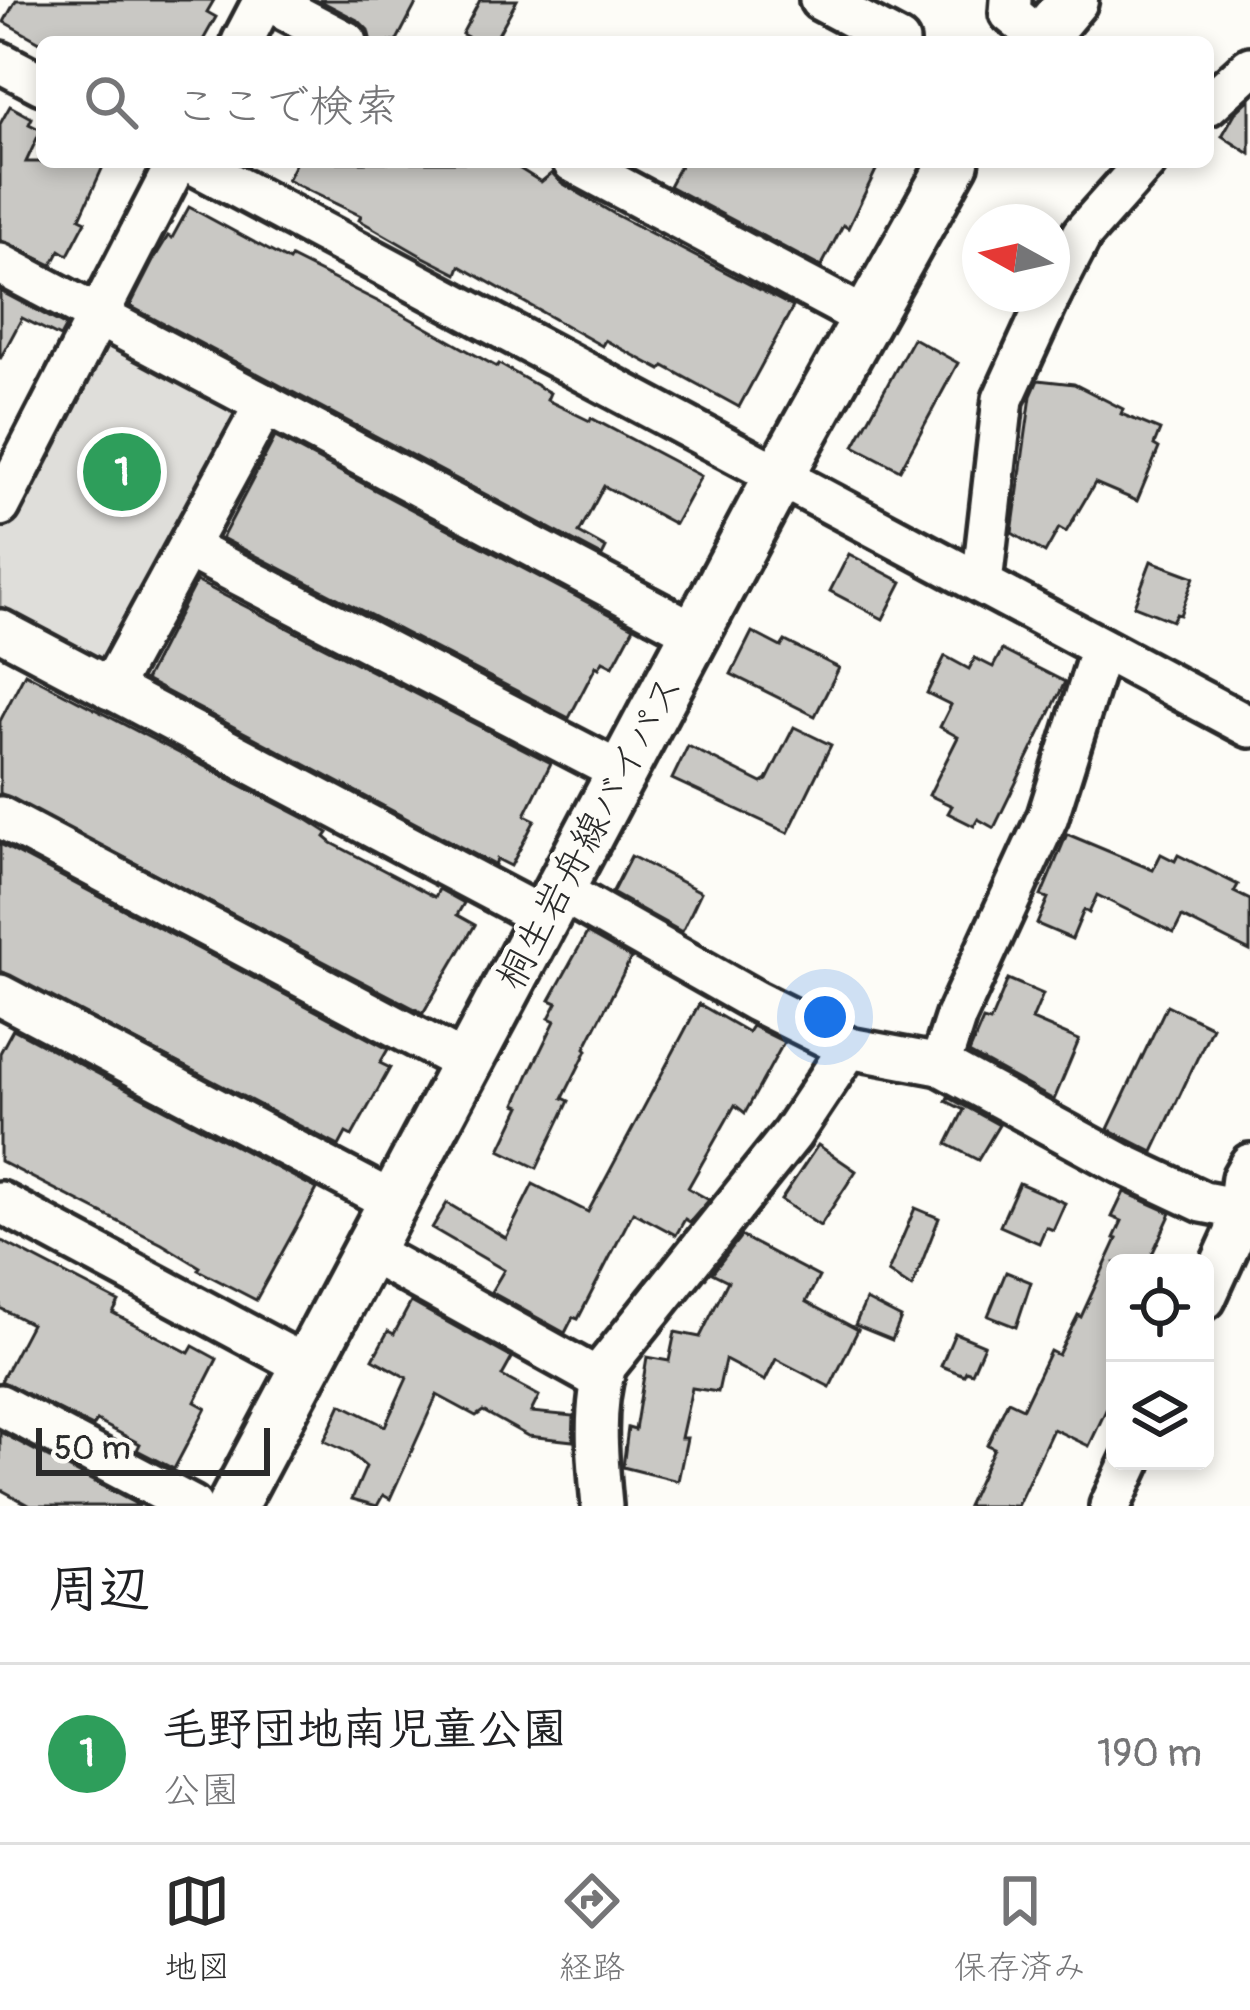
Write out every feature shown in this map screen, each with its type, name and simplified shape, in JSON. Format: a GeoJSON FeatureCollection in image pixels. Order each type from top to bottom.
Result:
{"type":"FeatureCollection","features":[{"type":"Feature","properties":{"kind":"main road"},"geometry":{"type":"LineString","coordinates":[[1044,36],[1073,0]]}},
{"type":"Feature","properties":{"kind":"main road","name":"桐生岩舟線バイパス"},"geometry":{"type":"LineString","coordinates":[[232,1506],[778,478],[951,168]]}},
{"type":"Feature","properties":{"kind":"street"},"geometry":{"type":"LineString","coordinates":[[245,36],[266,0],[335,36]]}},
{"type":"Feature","properties":{"kind":"street"},"geometry":{"type":"LineString","coordinates":[[820,0],[888,36]]}},
{"type":"Feature","properties":{"kind":"street"},"geometry":{"type":"LineString","coordinates":[[1011,0],[1010,13],[1035,36]]}},
{"type":"Feature","properties":{"kind":"street"},"geometry":{"type":"LineString","coordinates":[[0,62],[36,81]]}},
{"type":"Feature","properties":{"kind":"street"},"geometry":{"type":"LineString","coordinates":[[1214,100],[1250,68]]}},
{"type":"Feature","properties":{"kind":"street"},"geometry":{"type":"LineString","coordinates":[[0,506],[12,453],[99,317],[174,168]]}},
{"type":"Feature","properties":{"kind":"street"},"geometry":{"type":"LineString","coordinates":[[201,168],[1250,727]]}},
{"type":"Feature","properties":{"kind":"street"},"geometry":{"type":"LineString","coordinates":[[584,168],[865,316]]}},
{"type":"Feature","properties":{"kind":"street"},"geometry":{"type":"LineString","coordinates":[[1070,258],[1082,234],[1141,168]]}},
{"type":"Feature","properties":{"kind":"street"},"geometry":{"type":"LineString","coordinates":[[0,264],[696,633]]}},
{"type":"Feature","properties":{"kind":"street"},"geometry":{"type":"LineString","coordinates":[[982,583],[1003,399],[1043,312]]}},
{"type":"Feature","properties":{"kind":"street"},"geometry":{"type":"LineString","coordinates":[[110,689],[265,404]]}},
{"type":"Feature","properties":{"kind":"street"},"geometry":{"type":"LineString","coordinates":[[188,548],[622,773]]}},
{"type":"Feature","properties":{"kind":"street"},"geometry":{"type":"LineString","coordinates":[[0,630],[110,689],[849,1048],[940,1065],[1141,1173],[1203,1202],[1244,1210]]}},
{"type":"Feature","properties":{"kind":"street"},"geometry":{"type":"LineString","coordinates":[[940,1065],[956,1016],[1048,816],[1101,649]]}},
{"type":"Feature","properties":{"kind":"street"},"geometry":{"type":"LineString","coordinates":[[0,817],[466,1064]]}},
{"type":"Feature","properties":{"kind":"street"},"geometry":{"type":"LineString","coordinates":[[0,995],[393,1202]]}},
{"type":"Feature","properties":{"kind":"street"},"geometry":{"type":"LineString","coordinates":[[602,1506],[598,1457],[602,1380],[616,1352],[792,1134],[849,1048]]}},
{"type":"Feature","properties":{"kind":"street"},"geometry":{"type":"LineString","coordinates":[[1214,1279],[1244,1210],[1242,1178],[1250,1164]]}},
{"type":"Feature","properties":{"kind":"street"},"geometry":{"type":"LineString","coordinates":[[0,1202],[306,1366]]}},
{"type":"Feature","properties":{"kind":"street"},"geometry":{"type":"LineString","coordinates":[[368,1251],[602,1380]]}},
{"type":"Feature","properties":{"kind":"street"},"geometry":{"type":"LineString","coordinates":[[0,1405],[192,1506]]}},
{"type":"Feature","properties":{"kind":"street"},"geometry":{"type":"LineString","coordinates":[[1110,1506],[1126,1470]]}},
{"type":"Feature","properties":{"kind":"shaded area"},"geometry":{"type":"Polygon","coordinates":[[[109,337],[242,406],[108,669],[0,619],[0,526],[98,340],[109,337]]]}},
{"type":"Feature","properties":{"kind":"building"},"geometry":{"type":"Polygon","coordinates":[[[16,0],[214,0],[207,12],[216,17],[205,36],[36,36],[36,40],[4,22],[16,0]]]}},
{"type":"Feature","properties":{"kind":"building"},"geometry":{"type":"Polygon","coordinates":[[[319,0],[418,0],[399,36],[370,36],[359,21],[319,0]]]}},
{"type":"Feature","properties":{"kind":"building"},"geometry":{"type":"Polygon","coordinates":[[[480,0],[517,0],[497,36],[462,34],[480,0]]]}},
{"type":"Feature","properties":{"kind":"building"},"geometry":{"type":"Polygon","coordinates":[[[1250,99],[1250,154],[1222,136],[1250,99]]]}},
{"type":"Feature","properties":{"kind":"building"},"geometry":{"type":"Polygon","coordinates":[[[10,106],[32,118],[29,124],[36,128],[36,141],[26,162],[36,162],[36,168],[102,168],[80,218],[86,221],[68,255],[60,250],[52,265],[0,240],[0,124],[10,106]]]}},
{"type":"Feature","properties":{"kind":"building"},"geometry":{"type":"Polygon","coordinates":[[[293,168],[519,168],[541,182],[552,173],[616,215],[793,307],[739,407],[664,366],[661,370],[605,340],[602,346],[460,266],[457,274],[359,220],[361,216],[287,180],[293,168]]]}},
{"type":"Feature","properties":{"kind":"building"},"geometry":{"type":"Polygon","coordinates":[[[679,168],[877,168],[848,228],[843,225],[821,267],[669,186],[679,168]]]}},
{"type":"Feature","properties":{"kind":"building"},"geometry":{"type":"Polygon","coordinates":[[[189,207],[499,364],[550,393],[547,400],[701,476],[675,524],[604,486],[579,533],[606,548],[602,556],[130,306],[189,207]]]}},
{"type":"Feature","properties":{"kind":"building"},"geometry":{"type":"Polygon","coordinates":[[[0,291],[66,326],[60,337],[22,318],[0,359],[0,291]]]}},
{"type":"Feature","properties":{"kind":"building"},"geometry":{"type":"Polygon","coordinates":[[[913,338],[958,363],[900,470],[854,446],[913,338]]]}},
{"type":"Feature","properties":{"kind":"building"},"geometry":{"type":"Polygon","coordinates":[[[1038,380],[1074,384],[1123,409],[1121,414],[1160,430],[1154,445],[1159,448],[1137,501],[1095,483],[1066,532],[1059,528],[1045,553],[1012,533],[1031,396],[1038,380]]]}},
{"type":"Feature","properties":{"kind":"building"},"geometry":{"type":"Polygon","coordinates":[[[275,437],[634,627],[613,666],[603,661],[596,666],[569,718],[222,538],[275,437]]]}},
{"type":"Feature","properties":{"kind":"building"},"geometry":{"type":"Polygon","coordinates":[[[849,554],[902,582],[883,619],[830,591],[849,554]]]}},
{"type":"Feature","properties":{"kind":"building"},"geometry":{"type":"Polygon","coordinates":[[[1151,561],[1194,577],[1180,615],[1172,621],[1134,606],[1151,561]]]}},
{"type":"Feature","properties":{"kind":"building"},"geometry":{"type":"Polygon","coordinates":[[[196,581],[551,763],[525,815],[535,820],[511,866],[497,859],[495,865],[145,680],[196,581]]]}},
{"type":"Feature","properties":{"kind":"building"},"geometry":{"type":"Polygon","coordinates":[[[752,632],[781,647],[785,641],[839,668],[815,716],[731,674],[752,632]]]}},
{"type":"Feature","properties":{"kind":"building"},"geometry":{"type":"Polygon","coordinates":[[[1002,650],[1065,682],[994,828],[978,819],[974,826],[948,813],[952,806],[929,795],[958,737],[940,727],[951,705],[927,693],[945,656],[969,669],[975,658],[993,667],[1002,650]]]}},
{"type":"Feature","properties":{"kind":"building"},"geometry":{"type":"Polygon","coordinates":[[[25,673],[306,819],[328,833],[325,837],[332,843],[435,897],[439,889],[464,903],[457,915],[475,925],[423,1013],[0,793],[0,721],[25,673]]]}},
{"type":"Feature","properties":{"kind":"building"},"geometry":{"type":"Polygon","coordinates":[[[794,727],[831,745],[788,833],[672,779],[688,746],[762,783],[794,727]]]}},
{"type":"Feature","properties":{"kind":"building"},"geometry":{"type":"Polygon","coordinates":[[[1067,834],[1153,870],[1161,854],[1175,861],[1178,855],[1238,885],[1234,892],[1250,900],[1250,951],[1182,917],[1174,933],[1097,895],[1089,913],[1084,910],[1072,939],[1037,924],[1048,898],[1041,896],[1067,834]]]}},
{"type":"Feature","properties":{"kind":"building"},"geometry":{"type":"Polygon","coordinates":[[[0,844],[388,1049],[380,1063],[390,1068],[352,1136],[346,1133],[339,1146],[0,971],[0,844]]]}},
{"type":"Feature","properties":{"kind":"building"},"geometry":{"type":"Polygon","coordinates":[[[631,856],[701,892],[682,932],[612,893],[631,856]]]}},
{"type":"Feature","properties":{"kind":"building"},"geometry":{"type":"Polygon","coordinates":[[[587,933],[631,958],[585,1048],[563,1098],[569,1101],[537,1168],[500,1150],[555,1021],[549,1018],[557,1003],[550,1000],[587,933]]]}},
{"type":"Feature","properties":{"kind":"building"},"geometry":{"type":"Polygon","coordinates":[[[1008,979],[1043,994],[1032,1020],[1079,1040],[1054,1100],[969,1053],[983,1020],[990,1022],[1008,979]]]}},
{"type":"Feature","properties":{"kind":"building"},"geometry":{"type":"Polygon","coordinates":[[[699,1004],[748,1032],[752,1026],[784,1042],[745,1113],[735,1105],[688,1188],[709,1200],[690,1222],[685,1219],[676,1235],[633,1212],[578,1319],[573,1317],[565,1333],[491,1292],[504,1270],[432,1228],[447,1203],[506,1238],[533,1184],[588,1212],[699,1004]]]}},
{"type":"Feature","properties":{"kind":"building"},"geometry":{"type":"Polygon","coordinates":[[[1167,1005],[1212,1027],[1153,1152],[1108,1129],[1167,1005]]]}},
{"type":"Feature","properties":{"kind":"building"},"geometry":{"type":"Polygon","coordinates":[[[13,1029],[317,1189],[256,1300],[198,1270],[200,1267],[162,1244],[0,1161],[0,1053],[13,1029]]]}},
{"type":"Feature","properties":{"kind":"building"},"geometry":{"type":"Polygon","coordinates":[[[948,1097],[999,1125],[978,1160],[947,1144],[964,1110],[946,1101],[948,1097]]]}},
{"type":"Feature","properties":{"kind":"building"},"geometry":{"type":"Polygon","coordinates":[[[818,1145],[856,1171],[820,1226],[781,1200],[818,1145]]]}},
{"type":"Feature","properties":{"kind":"building"},"geometry":{"type":"Polygon","coordinates":[[[1019,1183],[1065,1203],[1053,1230],[1046,1227],[1039,1243],[1000,1226],[1019,1183]]]}},
{"type":"Feature","properties":{"kind":"building"},"geometry":{"type":"Polygon","coordinates":[[[1124,1192],[1171,1213],[1152,1254],[1110,1254],[1122,1221],[1112,1217],[1124,1192]]]}},
{"type":"Feature","properties":{"kind":"building"},"geometry":{"type":"Polygon","coordinates":[[[915,1208],[939,1218],[912,1288],[888,1272],[915,1208]]]}},
{"type":"Feature","properties":{"kind":"building"},"geometry":{"type":"Polygon","coordinates":[[[741,1236],[819,1277],[806,1302],[858,1330],[830,1387],[776,1359],[765,1381],[725,1360],[718,1392],[692,1388],[678,1481],[623,1467],[628,1428],[635,1430],[647,1357],[669,1361],[675,1332],[700,1337],[728,1281],[712,1273],[741,1236]]]}},
{"type":"Feature","properties":{"kind":"building"},"geometry":{"type":"Polygon","coordinates":[[[0,1240],[119,1302],[113,1313],[189,1353],[193,1346],[217,1359],[195,1402],[206,1408],[174,1469],[97,1421],[93,1427],[1,1381],[31,1324],[0,1308],[0,1240]]]}},
{"type":"Feature","properties":{"kind":"building"},"geometry":{"type":"Polygon","coordinates":[[[1106,1263],[1106,1410],[1089,1446],[1053,1429],[1017,1506],[967,1506],[994,1448],[987,1445],[1008,1401],[1023,1408],[1050,1351],[1058,1355],[1078,1315],[1081,1317],[1106,1263]]]}},
{"type":"Feature","properties":{"kind":"building"},"geometry":{"type":"Polygon","coordinates":[[[1006,1272],[1031,1282],[1016,1327],[988,1316],[1006,1272]]]}},
{"type":"Feature","properties":{"kind":"building"},"geometry":{"type":"Polygon","coordinates":[[[866,1300],[901,1318],[892,1340],[855,1325],[866,1300]]]}},
{"type":"Feature","properties":{"kind":"building"},"geometry":{"type":"Polygon","coordinates":[[[411,1302],[512,1358],[502,1376],[539,1396],[531,1412],[574,1416],[573,1441],[528,1436],[483,1411],[476,1416],[437,1395],[390,1499],[383,1495],[377,1506],[352,1499],[366,1467],[324,1441],[341,1404],[385,1426],[407,1378],[373,1359],[388,1331],[394,1334],[411,1302]]]}},
{"type":"Feature","properties":{"kind":"building"},"geometry":{"type":"Polygon","coordinates":[[[955,1333],[984,1345],[972,1373],[964,1375],[941,1366],[955,1333]]]}},
{"type":"Feature","properties":{"kind":"building"},"geometry":{"type":"Polygon","coordinates":[[[0,1432],[140,1506],[31,1506],[0,1489],[0,1432]]]}},
{"type":"Feature","properties":{"kind":"place","name":"毛野団地南児童公園"},"geometry":{"type":"Point","coordinates":[122,472]}}]}
